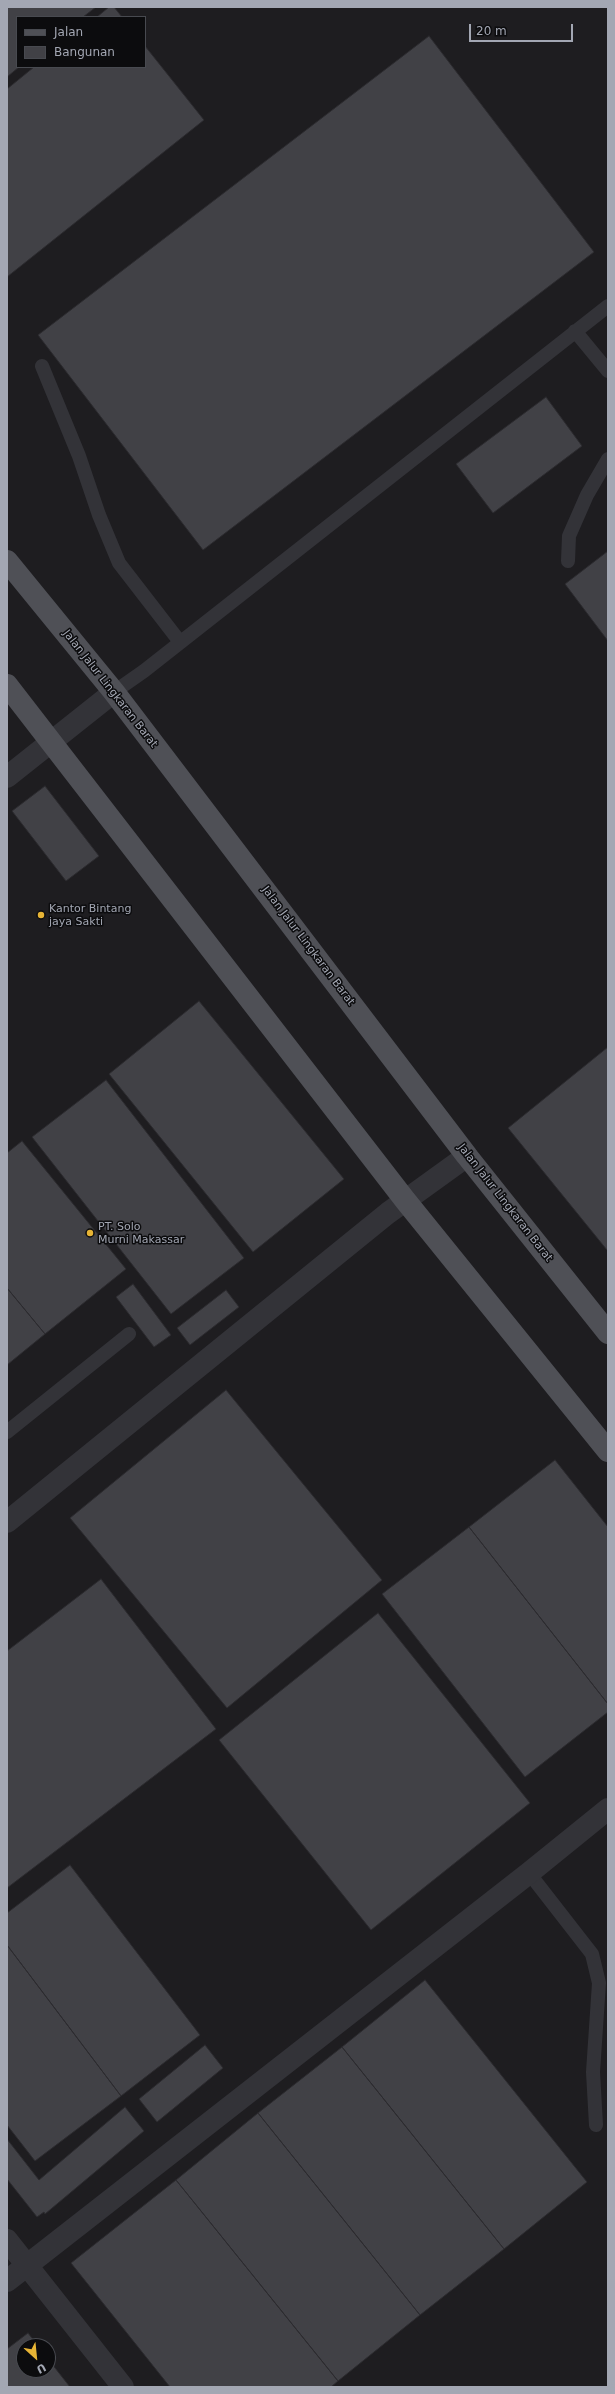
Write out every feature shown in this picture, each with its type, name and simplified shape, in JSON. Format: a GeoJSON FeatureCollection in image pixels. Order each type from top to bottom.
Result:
{"type":"FeatureCollection","features":[{"type":"Feature","properties":{"kind":"main road","name":"Jalan Jalur Lingkaran Barat"},"geometry":{"type":"LineString","coordinates":[[7,560],[114,692],[467,1156],[608,1333]]}},
{"type":"Feature","properties":{"kind":"main road"},"geometry":{"type":"LineString","coordinates":[[7,685],[405,1200],[608,1451]]}},
{"type":"Feature","properties":{"kind":"street"},"geometry":{"type":"LineString","coordinates":[[7,777],[114,692]]}},
{"type":"Feature","properties":{"kind":"street"},"geometry":{"type":"LineString","coordinates":[[8,1519],[405,1200],[467,1156]]}},
{"type":"Feature","properties":{"kind":"street"},"geometry":{"type":"LineString","coordinates":[[7,2281],[529,1873],[608,1809]]}},
{"type":"Feature","properties":{"kind":"street"},"geometry":{"type":"LineString","coordinates":[[7,2240],[123,2387]]}},
{"type":"Feature","properties":{"kind":"lane"},"geometry":{"type":"LineString","coordinates":[[114,692],[180,642],[608,306]]}},
{"type":"Feature","properties":{"kind":"lane"},"geometry":{"type":"LineString","coordinates":[[575,331],[608,371]]}},
{"type":"Feature","properties":{"kind":"lane"},"geometry":{"type":"LineString","coordinates":[[42,366],[80,456],[99,515],[119,563],[180,642]]}},
{"type":"Feature","properties":{"kind":"lane"},"geometry":{"type":"LineString","coordinates":[[568,561],[569,536],[587,495],[608,459]]}},
{"type":"Feature","properties":{"kind":"lane"},"geometry":{"type":"LineString","coordinates":[[7,1432],[129,1334]]}},
{"type":"Feature","properties":{"kind":"lane"},"geometry":{"type":"LineString","coordinates":[[529,1873],[592,1954],[599,1983],[594,2072],[596,2125]]}},
{"type":"Feature","properties":{"kind":"shaded area"},"geometry":{"type":"Polygon","coordinates":[[[7,7],[608,7],[608,2387],[7,2387],[7,7]]]}},
{"type":"Feature","properties":{"kind":"building"},"geometry":{"type":"Polygon","coordinates":[[[7,7],[96,7],[84,16],[16,16],[16,68],[18,68],[7,77],[7,7]]]}},
{"type":"Feature","properties":{"kind":"building"},"geometry":{"type":"Polygon","coordinates":[[[109,7],[114,7],[121,16],[98,16],[109,7]]]}},
{"type":"Feature","properties":{"kind":"building"},"geometry":{"type":"Polygon","coordinates":[[[429,36],[594,252],[203,550],[38,335],[429,36]]]}},
{"type":"Feature","properties":{"kind":"building"},"geometry":{"type":"Polygon","coordinates":[[[146,47],[204,120],[7,277],[7,89],[33,68],[146,68],[146,47]]]}},
{"type":"Feature","properties":{"kind":"building"},"geometry":{"type":"Polygon","coordinates":[[[546,397],[582,446],[493,513],[456,464],[546,397]]]}},
{"type":"Feature","properties":{"kind":"building"},"geometry":{"type":"Polygon","coordinates":[[[608,551],[608,641],[565,584],[608,551]]]}},
{"type":"Feature","properties":{"kind":"building"},"geometry":{"type":"Polygon","coordinates":[[[45,786],[99,856],[66,881],[12,811],[45,786]]]}},
{"type":"Feature","properties":{"kind":"building"},"geometry":{"type":"Polygon","coordinates":[[[199,1001],[344,1179],[253,1252],[109,1074],[199,1001]]]}},
{"type":"Feature","properties":{"kind":"building"},"geometry":{"type":"Polygon","coordinates":[[[608,1047],[608,1249],[607,1250],[508,1128],[608,1047]]]}},
{"type":"Feature","properties":{"kind":"building"},"geometry":{"type":"Polygon","coordinates":[[[106,1080],[244,1258],[171,1314],[32,1137],[106,1080]]]}},
{"type":"Feature","properties":{"kind":"building"},"geometry":{"type":"Polygon","coordinates":[[[22,1141],[126,1269],[45,1334],[7,1288],[7,1153],[22,1141]]]}},
{"type":"Feature","properties":{"kind":"building"},"geometry":{"type":"Polygon","coordinates":[[[133,1284],[171,1335],[154,1347],[116,1297],[133,1284]]]}},
{"type":"Feature","properties":{"kind":"building"},"geometry":{"type":"Polygon","coordinates":[[[7,1288],[45,1334],[7,1365],[7,1288]]]}},
{"type":"Feature","properties":{"kind":"building"},"geometry":{"type":"Polygon","coordinates":[[[226,1290],[239,1307],[190,1345],[177,1328],[226,1290]]]}},
{"type":"Feature","properties":{"kind":"building"},"geometry":{"type":"Polygon","coordinates":[[[226,1390],[382,1580],[227,1708],[70,1518],[226,1390]]]}},
{"type":"Feature","properties":{"kind":"building"},"geometry":{"type":"Polygon","coordinates":[[[555,1460],[608,1527],[608,1704],[469,1527],[555,1460]]]}},
{"type":"Feature","properties":{"kind":"building"},"geometry":{"type":"Polygon","coordinates":[[[469,1527],[608,1704],[608,1712],[525,1777],[382,1594],[469,1527]]]}},
{"type":"Feature","properties":{"kind":"building"},"geometry":{"type":"Polygon","coordinates":[[[101,1579],[216,1729],[7,1888],[7,1651],[101,1579]]]}},
{"type":"Feature","properties":{"kind":"building"},"geometry":{"type":"Polygon","coordinates":[[[378,1613],[530,1803],[371,1930],[219,1740],[378,1613]]]}},
{"type":"Feature","properties":{"kind":"building"},"geometry":{"type":"Polygon","coordinates":[[[70,1865],[200,2035],[121,2096],[7,1945],[7,1913],[70,1865]]]}},
{"type":"Feature","properties":{"kind":"building"},"geometry":{"type":"Polygon","coordinates":[[[7,1945],[121,2096],[35,2161],[7,2125],[7,1945]]]}},
{"type":"Feature","properties":{"kind":"building"},"geometry":{"type":"Polygon","coordinates":[[[425,1980],[587,2182],[504,2249],[342,2047],[425,1980]]]}},
{"type":"Feature","properties":{"kind":"building"},"geometry":{"type":"Polygon","coordinates":[[[205,2045],[223,2068],[157,2122],[139,2099],[205,2045]]]}},
{"type":"Feature","properties":{"kind":"building"},"geometry":{"type":"Polygon","coordinates":[[[342,2047],[504,2249],[420,2315],[258,2113],[342,2047]]]}},
{"type":"Feature","properties":{"kind":"building"},"geometry":{"type":"Polygon","coordinates":[[[125,2107],[144,2131],[45,2214],[44,2212],[37,2217],[7,2179],[7,2139],[39,2180],[125,2107]]]}},
{"type":"Feature","properties":{"kind":"building"},"geometry":{"type":"Polygon","coordinates":[[[258,2113],[420,2315],[338,2381],[176,2180],[258,2113]]]}},
{"type":"Feature","properties":{"kind":"building"},"geometry":{"type":"Polygon","coordinates":[[[176,2180],[338,2381],[331,2387],[170,2387],[71,2263],[176,2180]]]}},
{"type":"Feature","properties":{"kind":"building"},"geometry":{"type":"Polygon","coordinates":[[[28,2333],[32,2338],[21,2338],[28,2333]]]}},
{"type":"Feature","properties":{"kind":"building"},"geometry":{"type":"Polygon","coordinates":[[[16,2342],[16,2378],[56,2378],[56,2369],[70,2387],[7,2387],[7,2349],[16,2342]]]}},
{"type":"Feature","properties":{"kind":"place","name":"Kantor Bintang jaya Sakti"},"geometry":{"type":"Point","coordinates":[41,915]}},
{"type":"Feature","properties":{"kind":"place","name":"PT. Solo Murni Makassar"},"geometry":{"type":"Point","coordinates":[90,1233]}}]}
